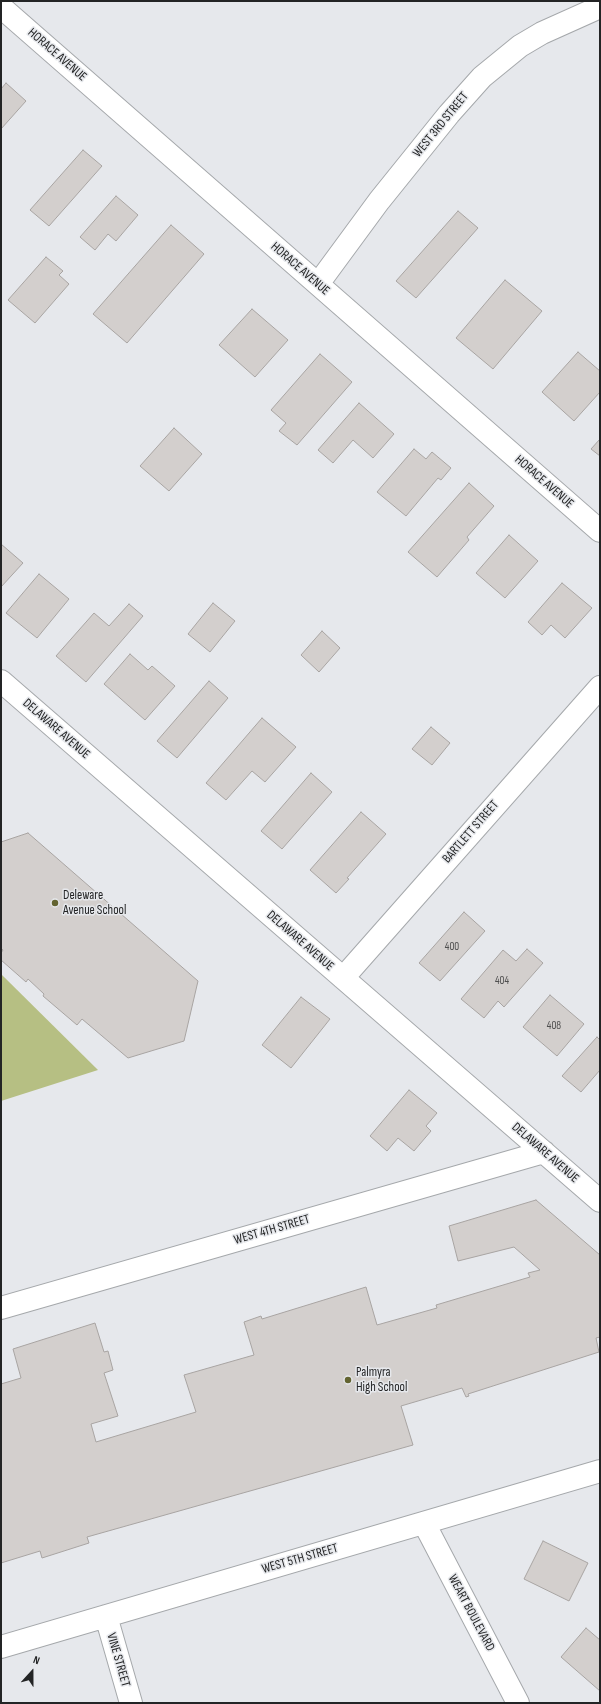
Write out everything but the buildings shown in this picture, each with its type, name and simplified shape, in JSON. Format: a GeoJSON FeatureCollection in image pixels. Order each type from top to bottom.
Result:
{"type":"FeatureCollection","features":[{"type":"Feature","properties":{"kind":"street","name":"HORACE AVENUE"},"geometry":{"type":"LineString","coordinates":[[1,7],[600,530]]}},
{"type":"Feature","properties":{"kind":"street","name":"WEST 3RD STREET"},"geometry":{"type":"LineString","coordinates":[[318,284],[379,201],[453,108],[482,77],[520,46],[542,33],[600,8]]}},
{"type":"Feature","properties":{"kind":"street","name":"DELAWARE AVENUE"},"geometry":{"type":"LineString","coordinates":[[1,681],[600,1201]]}},
{"type":"Feature","properties":{"kind":"street","name":"BARTLETT STREET"},"geometry":{"type":"LineString","coordinates":[[343,978],[600,687]]}},
{"type":"Feature","properties":{"kind":"street","name":"WEST 4TH STREET"},"geometry":{"type":"LineString","coordinates":[[1,1308],[544,1152]]}},
{"type":"Feature","properties":{"kind":"street","name":"WEST 5TH STREET"},"geometry":{"type":"LineString","coordinates":[[1,1647],[600,1471]]}},
{"type":"Feature","properties":{"kind":"street","name":"WEART BOULEVARD"},"geometry":{"type":"LineString","coordinates":[[424,1523],[518,1703]]}},
{"type":"Feature","properties":{"kind":"street","name":"VINE STREET"},"geometry":{"type":"LineString","coordinates":[[106,1616],[131,1703]]}},
{"type":"Feature","properties":{"kind":"green space"},"geometry":{"type":"Polygon","coordinates":[[[1,974],[98,1070],[1,1101],[1,974]]]}},
{"type":"Feature","properties":{"kind":"place","name":"Deleware Avenue School"},"geometry":{"type":"Point","coordinates":[55,903]}},
{"type":"Feature","properties":{"kind":"place","name":"Palmyra High School"},"geometry":{"type":"Point","coordinates":[348,1380]}}]}
